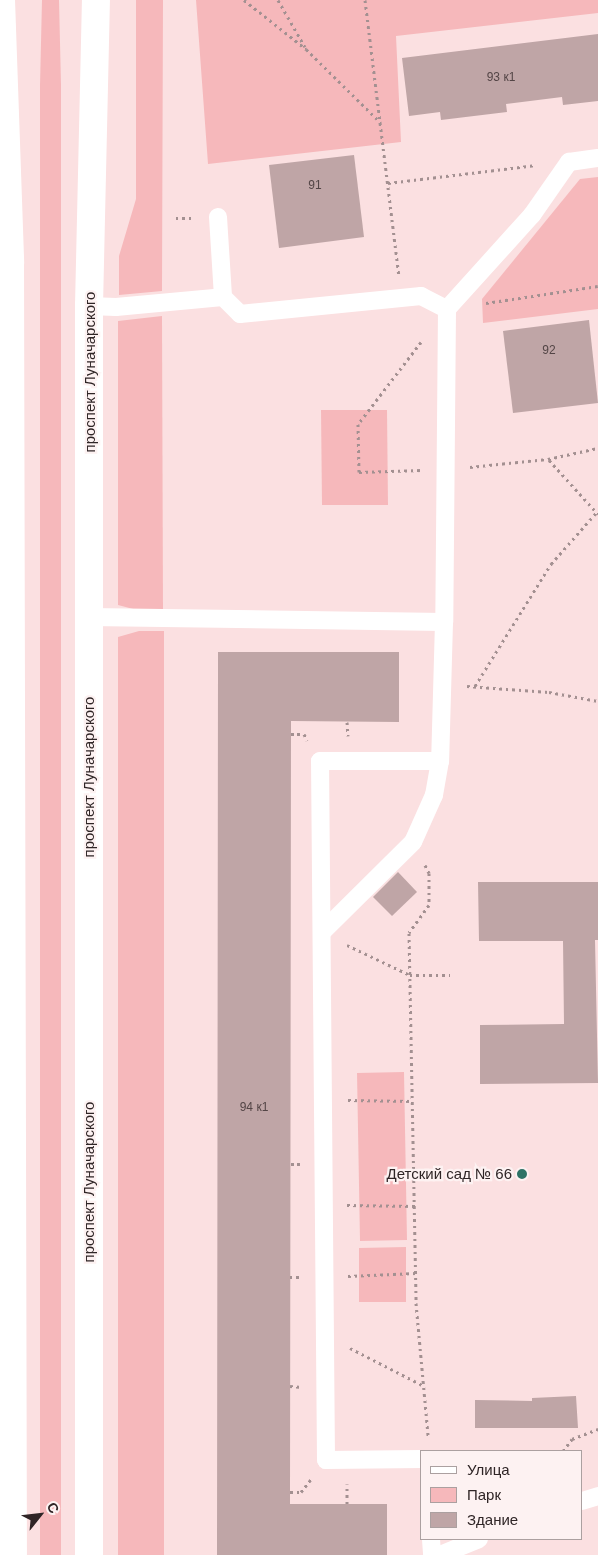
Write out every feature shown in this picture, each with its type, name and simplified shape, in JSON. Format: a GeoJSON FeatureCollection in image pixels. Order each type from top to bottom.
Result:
{"type":"FeatureCollection","features":[{"type":"Feature","properties":{"kind":"main road"},"geometry":{"type":"LineString","coordinates":[[2,0],[10,263],[14,1555]]}},
{"type":"Feature","properties":{"kind":"main road","name":"проспект Луначарского"},"geometry":{"type":"LineString","coordinates":[[89,1555],[89,306],[96,0]]}},
{"type":"Feature","properties":{"kind":"lane"},"geometry":{"type":"LineString","coordinates":[[322,932],[413,842],[434,795],[440,761],[443,684],[443,469],[447,309],[532,215],[569,162],[598,158]]}},
{"type":"Feature","properties":{"kind":"lane"},"geometry":{"type":"LineString","coordinates":[[218,217],[223,298],[240,314],[421,296],[447,309]]}},
{"type":"Feature","properties":{"kind":"lane"},"geometry":{"type":"LineString","coordinates":[[89,306],[116,307],[223,298]]}},
{"type":"Feature","properties":{"kind":"lane"},"geometry":{"type":"LineString","coordinates":[[89,617],[444,622]]}},
{"type":"Feature","properties":{"kind":"lane"},"geometry":{"type":"LineString","coordinates":[[420,1459],[326,1460],[320,762],[440,761]]}},
{"type":"Feature","properties":{"kind":"lane"},"geometry":{"type":"LineString","coordinates":[[583,1501],[598,1496]]}},
{"type":"Feature","properties":{"kind":"lane"},"geometry":{"type":"LineString","coordinates":[[431,1540],[432,1555]]}},
{"type":"Feature","properties":{"kind":"lane"},"geometry":{"type":"LineString","coordinates":[[440,1555],[477,1540]]}},
{"type":"Feature","properties":{"kind":"path"},"geometry":{"type":"LineString","coordinates":[[244,0],[306,49],[381,124]]}},
{"type":"Feature","properties":{"kind":"path"},"geometry":{"type":"LineString","coordinates":[[278,0],[306,49]]}},
{"type":"Feature","properties":{"kind":"path"},"geometry":{"type":"LineString","coordinates":[[365,0],[402,298]]}},
{"type":"Feature","properties":{"kind":"path"},"geometry":{"type":"LineString","coordinates":[[388,183],[569,162]]}},
{"type":"Feature","properties":{"kind":"path"},"geometry":{"type":"LineString","coordinates":[[598,286],[447,309],[358,424],[359,472],[443,469],[548,459],[598,448]]}},
{"type":"Feature","properties":{"kind":"path"},"geometry":{"type":"LineString","coordinates":[[475,686],[551,564],[597,514],[548,459]]}},
{"type":"Feature","properties":{"kind":"path"},"geometry":{"type":"LineString","coordinates":[[443,684],[549,692],[598,701]]}},
{"type":"Feature","properties":{"kind":"path"},"geometry":{"type":"LineString","coordinates":[[413,842],[429,873],[429,905],[409,933],[416,1273],[428,1442]]}},
{"type":"Feature","properties":{"kind":"path"},"geometry":{"type":"LineString","coordinates":[[322,932],[410,975],[450,975]]}},
{"type":"Feature","properties":{"kind":"path"},"geometry":{"type":"LineString","coordinates":[[322,1099],[412,1101]]}},
{"type":"Feature","properties":{"kind":"path"},"geometry":{"type":"LineString","coordinates":[[324,1205],[415,1206]]}},
{"type":"Feature","properties":{"kind":"path"},"geometry":{"type":"LineString","coordinates":[[290,1277],[416,1273]]}},
{"type":"Feature","properties":{"kind":"path"},"geometry":{"type":"LineString","coordinates":[[325,1334],[424,1386]]}},
{"type":"Feature","properties":{"kind":"path"},"geometry":{"type":"LineString","coordinates":[[564,1450],[572,1439],[598,1429]]}},
{"type":"Feature","properties":{"kind":"green space"},"geometry":{"type":"Polygon","coordinates":[[[42,0],[59,0],[61,85],[61,1555],[40,1555],[40,85],[42,0]]]}},
{"type":"Feature","properties":{"kind":"green space"},"geometry":{"type":"Polygon","coordinates":[[[136,0],[163,0],[162,291],[119,295],[119,256],[136,199],[136,0]]]}},
{"type":"Feature","properties":{"kind":"green space"},"geometry":{"type":"Polygon","coordinates":[[[196,0],[598,0],[598,13],[396,36],[401,142],[208,164],[196,0]]]}},
{"type":"Feature","properties":{"kind":"green space"},"geometry":{"type":"Polygon","coordinates":[[[598,177],[598,309],[483,323],[482,299],[580,179],[598,177]]]}},
{"type":"Feature","properties":{"kind":"green space"},"geometry":{"type":"Polygon","coordinates":[[[162,316],[163,610],[137,610],[118,605],[118,321],[162,316]]]}},
{"type":"Feature","properties":{"kind":"green space"},"geometry":{"type":"Polygon","coordinates":[[[321,410],[387,410],[388,505],[322,505],[321,410]]]}},
{"type":"Feature","properties":{"kind":"green space"},"geometry":{"type":"Polygon","coordinates":[[[139,631],[164,631],[164,1555],[118,1555],[118,637],[139,631]]]}},
{"type":"Feature","properties":{"kind":"green space"},"geometry":{"type":"Polygon","coordinates":[[[404,1072],[407,1240],[360,1241],[357,1073],[404,1072]]]}},
{"type":"Feature","properties":{"kind":"green space"},"geometry":{"type":"Polygon","coordinates":[[[406,1247],[406,1302],[359,1302],[359,1248],[406,1247]]]}},
{"type":"Feature","properties":{"kind":"building"},"geometry":{"type":"Polygon","coordinates":[[[598,34],[598,101],[563,105],[562,97],[506,104],[507,112],[441,120],[440,112],[409,116],[402,58],[598,34]]]}},
{"type":"Feature","properties":{"kind":"building"},"geometry":{"type":"Polygon","coordinates":[[[354,155],[364,237],[279,248],[269,165],[354,155]]]}},
{"type":"Feature","properties":{"kind":"building"},"geometry":{"type":"Polygon","coordinates":[[[589,320],[598,403],[513,413],[503,331],[589,320]]]}},
{"type":"Feature","properties":{"kind":"building"},"geometry":{"type":"Polygon","coordinates":[[[218,652],[399,652],[399,722],[291,721],[290,1504],[387,1504],[387,1555],[217,1555],[218,652]]]}},
{"type":"Feature","properties":{"kind":"building"},"geometry":{"type":"Polygon","coordinates":[[[398,872],[417,892],[392,916],[373,897],[398,872]]]}},
{"type":"Feature","properties":{"kind":"building"},"geometry":{"type":"Polygon","coordinates":[[[478,882],[598,882],[598,940],[595,940],[598,1083],[480,1084],[480,1025],[564,1024],[563,941],[479,941],[478,882]]]}},
{"type":"Feature","properties":{"kind":"building"},"geometry":{"type":"Polygon","coordinates":[[[576,1396],[578,1428],[475,1428],[475,1400],[532,1401],[532,1398],[576,1396]]]}},
{"type":"Feature","properties":{"kind":"place","name":"Детский сад № 66"},"geometry":{"type":"Point","coordinates":[522,1174]}}]}
